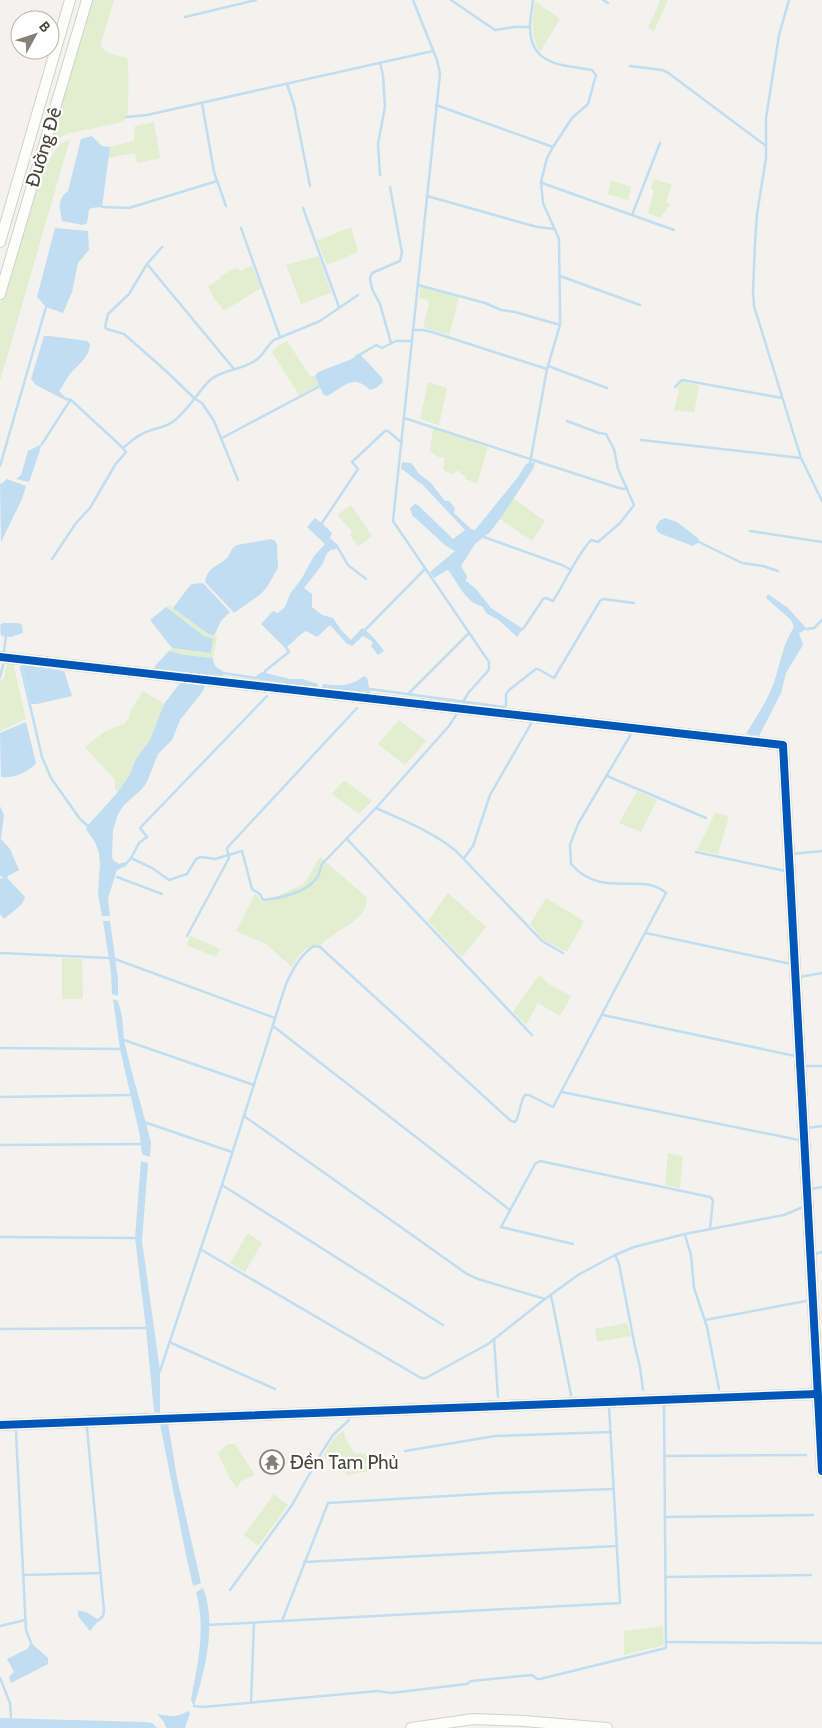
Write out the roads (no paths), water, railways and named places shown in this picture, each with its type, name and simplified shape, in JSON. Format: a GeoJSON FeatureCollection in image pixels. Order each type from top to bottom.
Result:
{"type":"FeatureCollection","features":[{"type":"Feature","properties":{"kind":"street","name":"Đường Đê"},"geometry":{"type":"LineString","coordinates":[[0,242],[70,0]]}},
{"type":"Feature","properties":{"kind":"street"},"geometry":{"type":"LineString","coordinates":[[80,0],[83,14]]}},
{"type":"Feature","properties":{"kind":"street","name":"Đường Đê"},"geometry":{"type":"LineString","coordinates":[[0,294],[87,0]]}},
{"type":"Feature","properties":{"kind":"street"},"geometry":{"type":"LineString","coordinates":[[0,267],[11,257]]}},
{"type":"Feature","properties":{"kind":"street"},"geometry":{"type":"LineString","coordinates":[[0,657],[782,745],[822,1471]]}},
{"type":"Feature","properties":{"kind":"street"},"geometry":{"type":"LineString","coordinates":[[0,1425],[817,1394]]}},
{"type":"Feature","properties":{"kind":"street"},"geometry":{"type":"LineString","coordinates":[[411,1728],[474,1719],[607,1728]]}},
{"type":"Feature","properties":{"kind":"water"},"geometry":{"type":"Polygon","coordinates":[[[92,136],[102,146],[110,147],[102,207],[91,208],[87,223],[83,225],[62,221],[60,201],[68,191],[81,139],[92,136]]]}},
{"type":"Feature","properties":{"kind":"water"},"geometry":{"type":"Polygon","coordinates":[[[55,228],[88,231],[89,250],[78,263],[72,292],[63,313],[46,307],[37,297],[55,228]]]}},
{"type":"Feature","properties":{"kind":"water"},"geometry":{"type":"Polygon","coordinates":[[[44,336],[87,341],[90,344],[86,356],[70,374],[59,391],[67,401],[36,385],[31,379],[44,336]]]}},
{"type":"Feature","properties":{"kind":"water"},"geometry":{"type":"Polygon","coordinates":[[[359,353],[382,378],[383,382],[370,390],[359,383],[349,383],[329,395],[323,394],[315,376],[318,372],[352,359],[359,353]]]}},
{"type":"Feature","properties":{"kind":"water"},"geometry":{"type":"Polygon","coordinates":[[[42,444],[29,482],[16,479],[21,475],[28,451],[42,444]]]}},
{"type":"Feature","properties":{"kind":"water"},"geometry":{"type":"Polygon","coordinates":[[[402,462],[411,463],[418,473],[431,483],[445,501],[449,501],[455,508],[454,513],[471,529],[475,530],[518,477],[526,464],[535,462],[533,469],[500,519],[490,532],[475,544],[461,566],[467,576],[466,581],[476,589],[491,608],[523,629],[517,637],[500,621],[486,613],[482,606],[467,597],[449,571],[447,570],[434,578],[430,572],[455,551],[446,546],[412,515],[410,508],[415,504],[418,505],[453,539],[465,530],[422,484],[401,469],[402,462]]]}},
{"type":"Feature","properties":{"kind":"water"},"geometry":{"type":"Polygon","coordinates":[[[7,479],[26,486],[22,499],[1,542],[0,482],[1,484],[7,479]]]}},
{"type":"Feature","properties":{"kind":"water"},"geometry":{"type":"Polygon","coordinates":[[[315,518],[332,533],[330,538],[339,546],[327,553],[322,565],[304,588],[312,594],[312,607],[322,615],[333,618],[351,640],[362,628],[365,630],[384,651],[378,655],[371,646],[373,642],[363,636],[352,646],[346,643],[330,625],[317,637],[306,631],[285,648],[261,624],[273,611],[278,613],[285,607],[290,594],[302,578],[314,556],[325,544],[307,527],[315,518]]]}},
{"type":"Feature","properties":{"kind":"water"},"geometry":{"type":"Polygon","coordinates":[[[665,518],[677,522],[699,539],[699,542],[693,546],[661,534],[657,531],[656,527],[659,521],[665,518]]]}},
{"type":"Feature","properties":{"kind":"water"},"geometry":{"type":"Polygon","coordinates":[[[271,539],[277,544],[278,568],[261,594],[234,613],[205,582],[209,572],[227,558],[235,546],[271,539]]]}},
{"type":"Feature","properties":{"kind":"water"},"geometry":{"type":"Polygon","coordinates":[[[203,583],[230,612],[221,621],[214,636],[173,608],[192,584],[203,583]]]}},
{"type":"Feature","properties":{"kind":"water"},"geometry":{"type":"Polygon","coordinates":[[[768,594],[788,608],[807,629],[799,633],[803,645],[786,673],[781,693],[759,736],[746,734],[771,689],[784,647],[794,627],[791,620],[766,598],[768,594]]]}},
{"type":"Feature","properties":{"kind":"water"},"geometry":{"type":"Polygon","coordinates":[[[166,607],[204,636],[213,639],[211,653],[172,648],[150,620],[166,607]]]}},
{"type":"Feature","properties":{"kind":"water"},"geometry":{"type":"Polygon","coordinates":[[[3,623],[18,623],[22,625],[23,633],[11,637],[1,636],[0,625],[3,623]]]}},
{"type":"Feature","properties":{"kind":"water"},"geometry":{"type":"Polygon","coordinates":[[[169,651],[213,658],[216,666],[223,671],[223,676],[156,669],[154,667],[169,651]]]}},
{"type":"Feature","properties":{"kind":"water"},"geometry":{"type":"Polygon","coordinates":[[[22,665],[64,671],[72,696],[31,704],[22,665]]]}},
{"type":"Feature","properties":{"kind":"water"},"geometry":{"type":"Polygon","coordinates":[[[262,672],[290,679],[302,679],[318,684],[317,688],[256,679],[256,676],[262,672]]]}},
{"type":"Feature","properties":{"kind":"water"},"geometry":{"type":"Polygon","coordinates":[[[364,676],[367,678],[370,692],[321,688],[323,684],[349,684],[364,676]]]}},
{"type":"Feature","properties":{"kind":"water"},"geometry":{"type":"Polygon","coordinates":[[[180,683],[205,686],[180,720],[172,740],[158,754],[147,782],[124,805],[118,814],[113,830],[112,856],[113,860],[119,864],[125,862],[126,866],[117,870],[108,898],[110,916],[102,916],[98,894],[99,853],[95,842],[86,829],[118,792],[129,776],[136,759],[150,740],[164,704],[180,683]]]}},
{"type":"Feature","properties":{"kind":"water"},"geometry":{"type":"Polygon","coordinates":[[[26,722],[36,763],[20,774],[1,777],[0,733],[26,722]]]}},
{"type":"Feature","properties":{"kind":"water"},"geometry":{"type":"Polygon","coordinates":[[[0,806],[4,815],[1,839],[10,849],[19,870],[7,878],[25,897],[22,904],[4,919],[0,914],[0,879],[4,877],[0,876],[0,806]]]}},
{"type":"Feature","properties":{"kind":"water"},"geometry":{"type":"Polygon","coordinates":[[[103,921],[110,921],[118,979],[118,996],[112,994],[111,972],[103,921]]]}},
{"type":"Feature","properties":{"kind":"water"},"geometry":{"type":"Polygon","coordinates":[[[113,999],[118,1001],[122,1016],[124,1040],[151,1142],[150,1157],[142,1154],[140,1136],[120,1049],[113,999]]]}},
{"type":"Feature","properties":{"kind":"water"},"geometry":{"type":"Polygon","coordinates":[[[141,1161],[148,1163],[142,1241],[160,1371],[159,1413],[154,1412],[135,1238],[141,1161]]]}},
{"type":"Feature","properties":{"kind":"water"},"geometry":{"type":"Polygon","coordinates":[[[168,1423],[177,1478],[201,1583],[193,1586],[160,1424],[168,1423]]]}},
{"type":"Feature","properties":{"kind":"water"},"geometry":{"type":"Polygon","coordinates":[[[203,1588],[209,1616],[208,1647],[194,1706],[191,1700],[201,1633],[196,1592],[203,1588]]]}},
{"type":"Feature","properties":{"kind":"water"},"geometry":{"type":"Polygon","coordinates":[[[78,1610],[88,1613],[99,1620],[90,1631],[78,1616],[78,1610]]]}},
{"type":"Feature","properties":{"kind":"water"},"geometry":{"type":"Polygon","coordinates":[[[31,1643],[48,1658],[48,1664],[11,1683],[9,1677],[14,1672],[7,1659],[27,1649],[31,1643]]]}},
{"type":"Feature","properties":{"kind":"water"},"geometry":{"type":"Polygon","coordinates":[[[188,1711],[190,1713],[185,1728],[166,1728],[164,1722],[157,1714],[177,1716],[188,1711]]]}},
{"type":"Feature","properties":{"kind":"water"},"geometry":{"type":"Polygon","coordinates":[[[0,1718],[144,1722],[152,1723],[157,1728],[0,1728],[0,1718]]]}},
{"type":"Feature","properties":{"kind":"waterway"},"geometry":{"type":"LineString","coordinates":[[185,17],[256,0]]}},
{"type":"Feature","properties":{"kind":"waterway"},"geometry":{"type":"LineString","coordinates":[[413,0],[437,60],[440,74],[393,521],[489,662],[489,669],[463,702]]}},
{"type":"Feature","properties":{"kind":"waterway"},"geometry":{"type":"LineString","coordinates":[[451,0],[495,30],[530,27]]}},
{"type":"Feature","properties":{"kind":"waterway"},"geometry":{"type":"LineString","coordinates":[[530,463],[547,369],[560,325],[559,239],[543,203],[541,182],[547,158],[553,147],[572,118],[588,104],[596,75],[592,70],[570,67],[550,61],[536,49],[531,40],[530,27],[533,0]]}},
{"type":"Feature","properties":{"kind":"waterway"},"geometry":{"type":"LineString","coordinates":[[603,0],[608,3]]}},
{"type":"Feature","properties":{"kind":"waterway"},"geometry":{"type":"LineString","coordinates":[[789,0],[779,35],[766,118],[766,158],[757,214],[753,291],[754,306],[801,458],[822,501]]}},
{"type":"Feature","properties":{"kind":"waterway"},"geometry":{"type":"LineString","coordinates":[[126,117],[147,115],[433,51]]}},
{"type":"Feature","properties":{"kind":"waterway"},"geometry":{"type":"LineString","coordinates":[[380,63],[383,75],[385,107],[378,144],[380,175]]}},
{"type":"Feature","properties":{"kind":"waterway"},"geometry":{"type":"LineString","coordinates":[[630,66],[667,72],[766,146]]}},
{"type":"Feature","properties":{"kind":"waterway"},"geometry":{"type":"LineString","coordinates":[[287,84],[294,105],[310,186]]}},
{"type":"Feature","properties":{"kind":"waterway"},"geometry":{"type":"LineString","coordinates":[[202,103],[214,172],[226,206]]}},
{"type":"Feature","properties":{"kind":"waterway"},"geometry":{"type":"LineString","coordinates":[[436,105],[553,147]]}},
{"type":"Feature","properties":{"kind":"waterway"},"geometry":{"type":"LineString","coordinates":[[632,215],[660,143]]}},
{"type":"Feature","properties":{"kind":"waterway"},"geometry":{"type":"LineString","coordinates":[[102,207],[129,208],[217,181]]}},
{"type":"Feature","properties":{"kind":"waterway"},"geometry":{"type":"LineString","coordinates":[[542,183],[674,230]]}},
{"type":"Feature","properties":{"kind":"waterway"},"geometry":{"type":"LineString","coordinates":[[390,187],[402,253],[400,261],[372,273],[370,278],[372,289],[380,304],[391,343]]}},
{"type":"Feature","properties":{"kind":"waterway"},"geometry":{"type":"LineString","coordinates":[[427,196],[537,227],[555,229]]}},
{"type":"Feature","properties":{"kind":"waterway"},"geometry":{"type":"LineString","coordinates":[[303,208],[339,307]]}},
{"type":"Feature","properties":{"kind":"waterway"},"geometry":{"type":"LineString","coordinates":[[241,228],[280,337]]}},
{"type":"Feature","properties":{"kind":"waterway"},"geometry":{"type":"LineString","coordinates":[[162,247],[147,264],[129,294],[108,314],[105,327],[124,334],[194,398],[202,403],[214,421],[238,480]]}},
{"type":"Feature","properties":{"kind":"waterway"},"geometry":{"type":"LineString","coordinates":[[147,264],[234,369]]}},
{"type":"Feature","properties":{"kind":"waterway"},"geometry":{"type":"LineString","coordinates":[[560,276],[640,305]]}},
{"type":"Feature","properties":{"kind":"waterway"},"geometry":{"type":"LineString","coordinates":[[418,285],[485,303],[501,310],[515,312],[560,325]]}},
{"type":"Feature","properties":{"kind":"waterway"},"geometry":{"type":"LineString","coordinates":[[67,399],[71,400],[123,448],[139,435],[166,426],[174,421],[184,412],[210,380],[225,372],[253,362],[274,340],[320,321],[358,295]]}},
{"type":"Feature","properties":{"kind":"waterway"},"geometry":{"type":"LineString","coordinates":[[0,466],[46,307]]}},
{"type":"Feature","properties":{"kind":"waterway"},"geometry":{"type":"LineString","coordinates":[[413,330],[432,332],[547,369]]}},
{"type":"Feature","properties":{"kind":"waterway"},"geometry":{"type":"LineString","coordinates":[[361,354],[376,345],[382,348],[396,341],[412,341]]}},
{"type":"Feature","properties":{"kind":"waterway"},"geometry":{"type":"LineString","coordinates":[[548,366],[607,388]]}},
{"type":"Feature","properties":{"kind":"waterway"},"geometry":{"type":"LineString","coordinates":[[675,387],[682,380],[782,398]]}},
{"type":"Feature","properties":{"kind":"waterway"},"geometry":{"type":"LineString","coordinates":[[222,438],[320,386]]}},
{"type":"Feature","properties":{"kind":"waterway"},"geometry":{"type":"LineString","coordinates":[[42,444],[71,400]]}},
{"type":"Feature","properties":{"kind":"waterway"},"geometry":{"type":"LineString","coordinates":[[404,418],[619,488],[627,488]]}},
{"type":"Feature","properties":{"kind":"waterway"},"geometry":{"type":"LineString","coordinates":[[523,629],[543,599],[546,598],[553,601],[575,562],[591,540],[598,542],[620,523],[634,505],[618,469],[614,449],[606,434],[567,421]]}},
{"type":"Feature","properties":{"kind":"waterway"},"geometry":{"type":"LineString","coordinates":[[322,523],[358,469],[352,462],[385,431],[388,431],[402,443]]}},
{"type":"Feature","properties":{"kind":"waterway"},"geometry":{"type":"LineString","coordinates":[[641,440],[801,458]]}},
{"type":"Feature","properties":{"kind":"waterway"},"geometry":{"type":"LineString","coordinates":[[52,559],[76,523],[90,508],[115,465],[126,452],[123,448]]}},
{"type":"Feature","properties":{"kind":"waterway"},"geometry":{"type":"LineString","coordinates":[[750,531],[822,542]]}},
{"type":"Feature","properties":{"kind":"waterway"},"geometry":{"type":"LineString","coordinates":[[484,537],[571,570]]}},
{"type":"Feature","properties":{"kind":"waterway"},"geometry":{"type":"LineString","coordinates":[[699,542],[742,563],[763,566],[778,571]]}},
{"type":"Feature","properties":{"kind":"waterway"},"geometry":{"type":"LineString","coordinates":[[338,548],[348,565],[366,579]]}},
{"type":"Feature","properties":{"kind":"waterway"},"geometry":{"type":"LineString","coordinates":[[365,630],[425,569]]}},
{"type":"Feature","properties":{"kind":"waterway"},"geometry":{"type":"LineString","coordinates":[[370,689],[503,707],[506,706],[506,694],[509,690],[536,669],[554,678],[600,601],[603,599],[634,603]]}},
{"type":"Feature","properties":{"kind":"waterway"},"geometry":{"type":"LineString","coordinates":[[807,629],[814,628],[822,620]]}},
{"type":"Feature","properties":{"kind":"waterway"},"geometry":{"type":"LineString","coordinates":[[408,694],[469,633]]}},
{"type":"Feature","properties":{"kind":"waterway"},"geometry":{"type":"LineString","coordinates":[[4,651],[6,637]]}},
{"type":"Feature","properties":{"kind":"waterway"},"geometry":{"type":"LineString","coordinates":[[265,673],[265,671],[289,652],[286,647]]}},
{"type":"Feature","properties":{"kind":"waterway"},"geometry":{"type":"LineString","coordinates":[[0,677],[3,665]]}},
{"type":"Feature","properties":{"kind":"waterway"},"geometry":{"type":"LineString","coordinates":[[21,667],[42,757],[51,778],[80,819],[88,826]]}},
{"type":"Feature","properties":{"kind":"waterway"},"geometry":{"type":"LineString","coordinates":[[223,673],[256,678]]}},
{"type":"Feature","properties":{"kind":"waterway"},"geometry":{"type":"LineString","coordinates":[[267,696],[140,828],[147,837],[139,843],[131,858],[152,868],[169,880],[187,874],[196,859],[201,857],[215,859],[242,851],[252,889],[260,894],[263,900],[301,891],[313,882],[319,875],[322,864],[376,808],[449,726],[456,715]]}},
{"type":"Feature","properties":{"kind":"waterway"},"geometry":{"type":"LineString","coordinates":[[187,936],[229,858],[227,848],[357,708]]}},
{"type":"Feature","properties":{"kind":"waterway"},"geometry":{"type":"LineString","coordinates":[[464,858],[473,846],[490,795],[532,722]]}},
{"type":"Feature","properties":{"kind":"waterway"},"geometry":{"type":"LineString","coordinates":[[160,1371],[286,984],[301,958],[314,946],[320,947],[511,1121],[515,1122],[517,1119],[525,1095],[529,1095],[553,1107],[666,893],[657,887],[646,884],[596,881],[583,875],[571,864],[570,845],[578,824],[631,734]]}},
{"type":"Feature","properties":{"kind":"waterway"},"geometry":{"type":"LineString","coordinates":[[607,776],[706,818]]}},
{"type":"Feature","properties":{"kind":"waterway"},"geometry":{"type":"LineString","coordinates":[[376,808],[428,832],[447,844],[456,851],[542,941],[563,953]]}},
{"type":"Feature","properties":{"kind":"waterway"},"geometry":{"type":"LineString","coordinates":[[347,839],[532,1035]]}},
{"type":"Feature","properties":{"kind":"waterway"},"geometry":{"type":"LineString","coordinates":[[792,854],[822,851]]}},
{"type":"Feature","properties":{"kind":"waterway"},"geometry":{"type":"LineString","coordinates":[[696,852],[785,871]]}},
{"type":"Feature","properties":{"kind":"waterway"},"geometry":{"type":"LineString","coordinates":[[126,864],[131,858]]}},
{"type":"Feature","properties":{"kind":"waterway"},"geometry":{"type":"LineString","coordinates":[[117,877],[162,894]]}},
{"type":"Feature","properties":{"kind":"waterway"},"geometry":{"type":"LineString","coordinates":[[646,933],[791,964]]}},
{"type":"Feature","properties":{"kind":"waterway"},"geometry":{"type":"LineString","coordinates":[[0,953],[109,958]]}},
{"type":"Feature","properties":{"kind":"waterway"},"geometry":{"type":"LineString","coordinates":[[115,959],[275,1018]]}},
{"type":"Feature","properties":{"kind":"waterway"},"geometry":{"type":"LineString","coordinates":[[799,977],[822,973]]}},
{"type":"Feature","properties":{"kind":"waterway"},"geometry":{"type":"LineString","coordinates":[[603,1015],[795,1056]]}},
{"type":"Feature","properties":{"kind":"waterway"},"geometry":{"type":"LineString","coordinates":[[273,1026],[510,1210]]}},
{"type":"Feature","properties":{"kind":"waterway"},"geometry":{"type":"LineString","coordinates":[[124,1040],[254,1085]]}},
{"type":"Feature","properties":{"kind":"waterway"},"geometry":{"type":"LineString","coordinates":[[0,1048],[120,1049]]}},
{"type":"Feature","properties":{"kind":"waterway"},"geometry":{"type":"LineString","coordinates":[[804,1066],[822,1066]]}},
{"type":"Feature","properties":{"kind":"waterway"},"geometry":{"type":"LineString","coordinates":[[562,1092],[799,1140]]}},
{"type":"Feature","properties":{"kind":"waterway"},"geometry":{"type":"LineString","coordinates":[[0,1097],[130,1095]]}},
{"type":"Feature","properties":{"kind":"waterway"},"geometry":{"type":"LineString","coordinates":[[244,1116],[467,1274],[545,1299]]}},
{"type":"Feature","properties":{"kind":"waterway"},"geometry":{"type":"LineString","coordinates":[[144,1122],[232,1152]]}},
{"type":"Feature","properties":{"kind":"waterway"},"geometry":{"type":"LineString","coordinates":[[808,1128],[822,1126]]}},
{"type":"Feature","properties":{"kind":"waterway"},"geometry":{"type":"LineString","coordinates":[[0,1145],[142,1144]]}},
{"type":"Feature","properties":{"kind":"waterway"},"geometry":{"type":"LineString","coordinates":[[573,1244],[501,1227],[535,1164],[540,1161],[710,1197],[713,1200],[710,1229]]}},
{"type":"Feature","properties":{"kind":"waterway"},"geometry":{"type":"LineString","coordinates":[[222,1185],[443,1325]]}},
{"type":"Feature","properties":{"kind":"waterway"},"geometry":{"type":"LineString","coordinates":[[811,1189],[822,1187]]}},
{"type":"Feature","properties":{"kind":"waterway"},"geometry":{"type":"LineString","coordinates":[[200,1249],[421,1378],[426,1378],[488,1344],[578,1275],[615,1255],[634,1247],[685,1234],[784,1215],[803,1207]]}},
{"type":"Feature","properties":{"kind":"waterway"},"geometry":{"type":"LineString","coordinates":[[685,1235],[691,1255],[694,1288],[707,1327],[719,1389]]}},
{"type":"Feature","properties":{"kind":"waterway"},"geometry":{"type":"LineString","coordinates":[[0,1237],[135,1238]]}},
{"type":"Feature","properties":{"kind":"waterway"},"geometry":{"type":"LineString","coordinates":[[815,1254],[822,1252]]}},
{"type":"Feature","properties":{"kind":"waterway"},"geometry":{"type":"LineString","coordinates":[[615,1255],[619,1264],[643,1390]]}},
{"type":"Feature","properties":{"kind":"waterway"},"geometry":{"type":"LineString","coordinates":[[550,1295],[571,1395]]}},
{"type":"Feature","properties":{"kind":"waterway"},"geometry":{"type":"LineString","coordinates":[[705,1320],[806,1301]]}},
{"type":"Feature","properties":{"kind":"waterway"},"geometry":{"type":"LineString","coordinates":[[0,1329],[146,1328]]}},
{"type":"Feature","properties":{"kind":"waterway"},"geometry":{"type":"LineString","coordinates":[[494,1339],[498,1397]]}},
{"type":"Feature","properties":{"kind":"waterway"},"geometry":{"type":"LineString","coordinates":[[169,1342],[275,1389]]}},
{"type":"Feature","properties":{"kind":"waterway"},"geometry":{"type":"LineString","coordinates":[[194,1706],[203,1707],[378,1691],[391,1693],[467,1684],[471,1681],[532,1675],[540,1679],[666,1648],[664,1404]]}},
{"type":"Feature","properties":{"kind":"waterway"},"geometry":{"type":"LineString","coordinates":[[207,1625],[620,1603],[609,1406]]}},
{"type":"Feature","properties":{"kind":"waterway"},"geometry":{"type":"LineString","coordinates":[[65,1418],[146,1414]]}},
{"type":"Feature","properties":{"kind":"waterway"},"geometry":{"type":"LineString","coordinates":[[230,1590],[292,1505],[333,1435],[349,1420]]}},
{"type":"Feature","properties":{"kind":"waterway"},"geometry":{"type":"LineString","coordinates":[[87,1428],[104,1611],[103,1616],[99,1620]]}},
{"type":"Feature","properties":{"kind":"waterway"},"geometry":{"type":"LineString","coordinates":[[16,1432],[26,1630],[31,1643]]}},
{"type":"Feature","properties":{"kind":"waterway"},"geometry":{"type":"LineString","coordinates":[[405,1451],[495,1436],[611,1432]]}},
{"type":"Feature","properties":{"kind":"waterway"},"geometry":{"type":"LineString","coordinates":[[665,1456],[806,1455]]}},
{"type":"Feature","properties":{"kind":"waterway"},"geometry":{"type":"LineString","coordinates":[[282,1621],[328,1503],[498,1493],[614,1489]]}},
{"type":"Feature","properties":{"kind":"waterway"},"geometry":{"type":"LineString","coordinates":[[665,1517],[813,1515]]}},
{"type":"Feature","properties":{"kind":"waterway"},"geometry":{"type":"LineString","coordinates":[[304,1562],[617,1546]]}},
{"type":"Feature","properties":{"kind":"waterway"},"geometry":{"type":"LineString","coordinates":[[23,1575],[101,1573]]}},
{"type":"Feature","properties":{"kind":"waterway"},"geometry":{"type":"LineString","coordinates":[[666,1577],[811,1575]]}},
{"type":"Feature","properties":{"kind":"waterway"},"geometry":{"type":"LineString","coordinates":[[0,1626],[25,1620]]}},
{"type":"Feature","properties":{"kind":"waterway"},"geometry":{"type":"LineString","coordinates":[[251,1703],[254,1623]]}},
{"type":"Feature","properties":{"kind":"waterway"},"geometry":{"type":"LineString","coordinates":[[667,1642],[822,1643]]}},
{"type":"Feature","properties":{"kind":"waterway"},"geometry":{"type":"LineString","coordinates":[[0,1678],[10,1703],[11,1718]]}},
{"type":"Feature","properties":{"kind":"place","name":"Đền Tam Phủ"},"geometry":{"type":"Point","coordinates":[272,1462]}}]}
